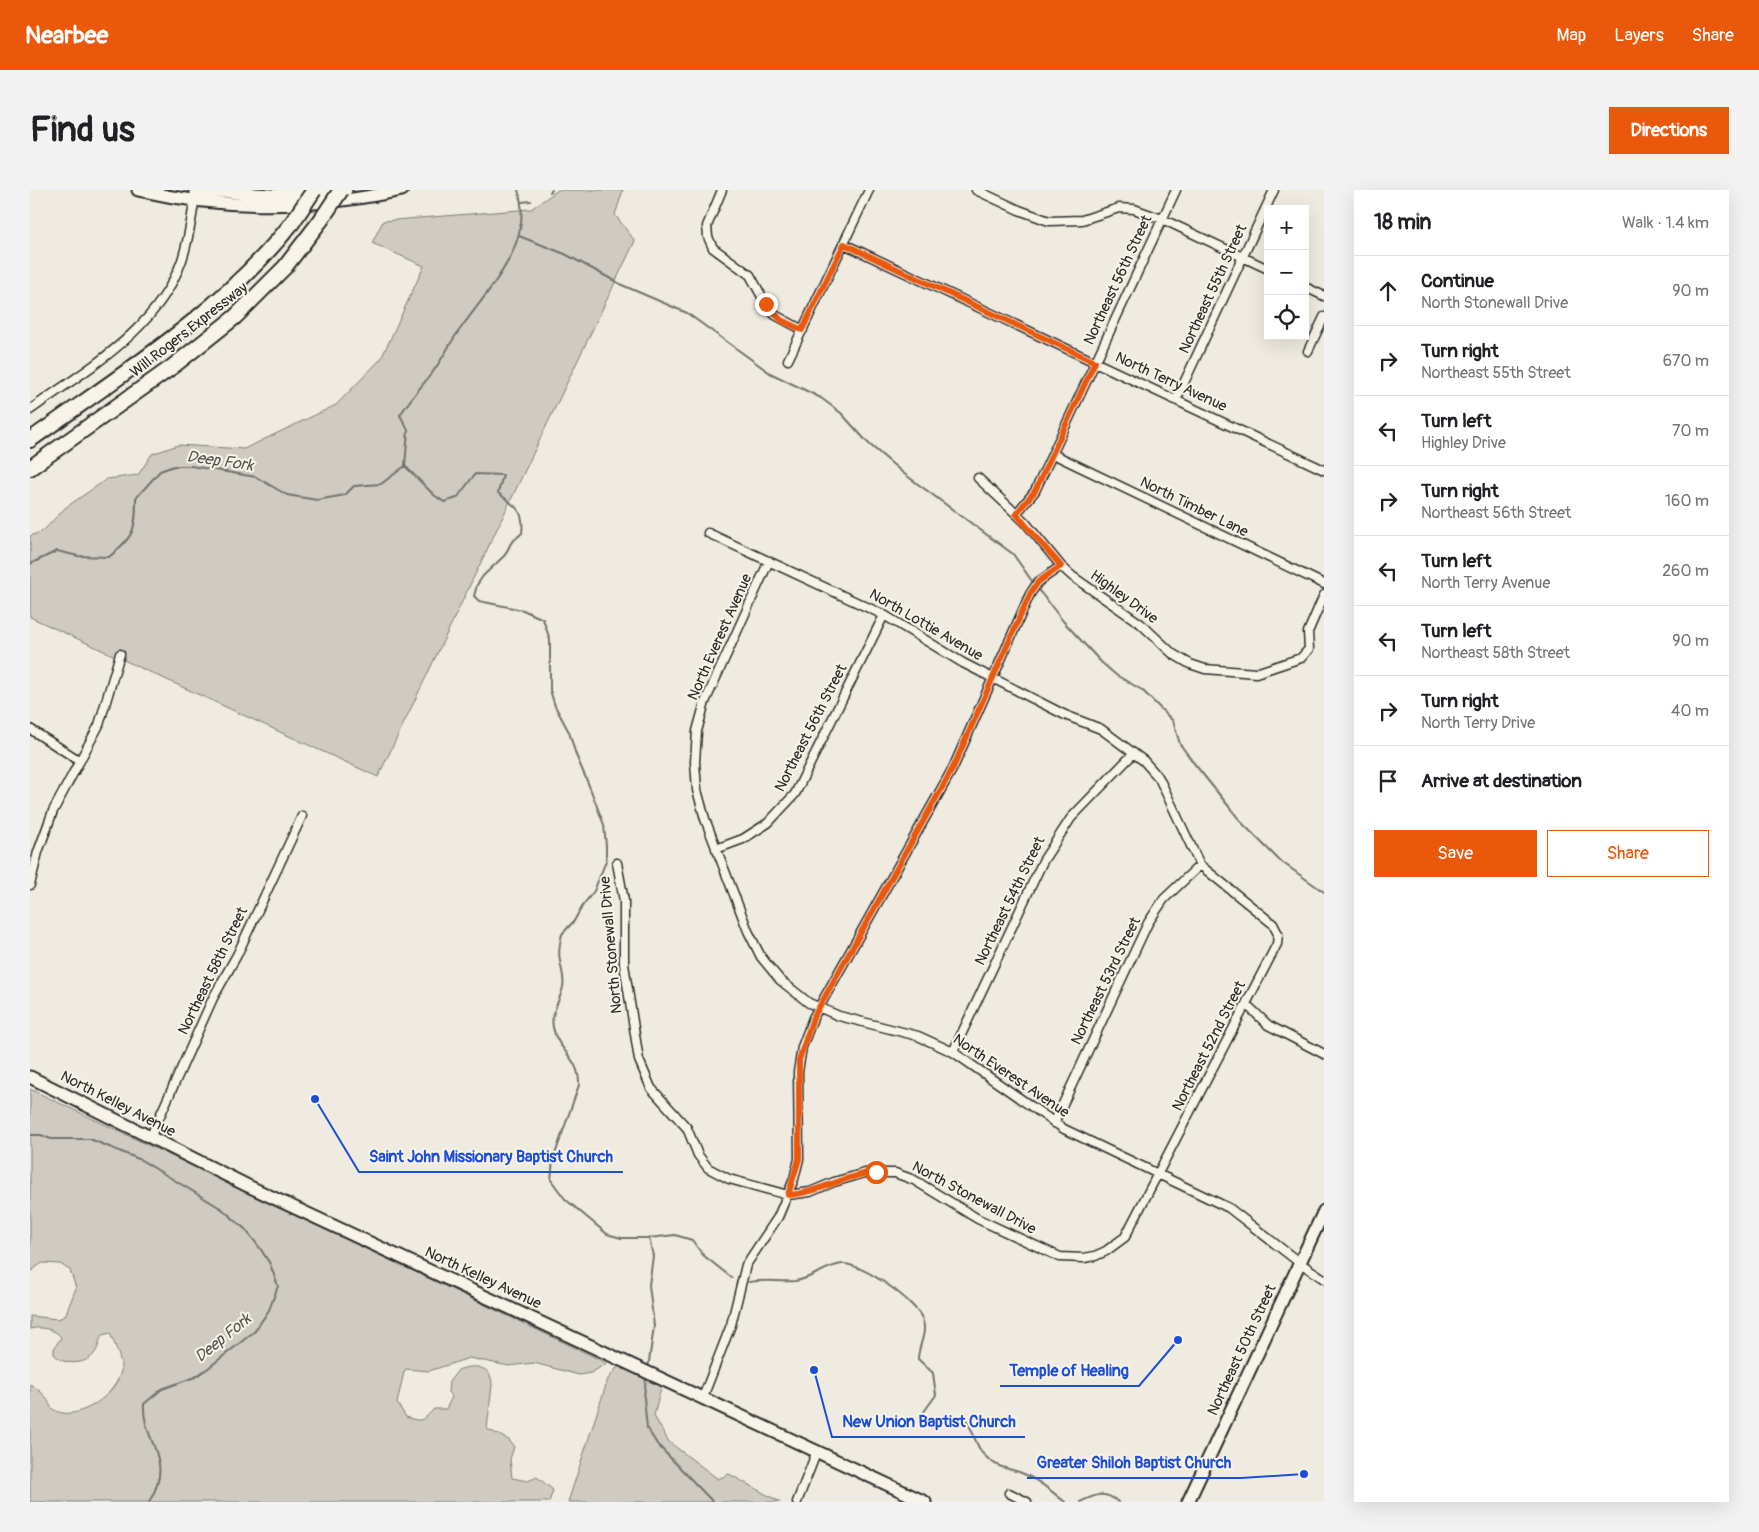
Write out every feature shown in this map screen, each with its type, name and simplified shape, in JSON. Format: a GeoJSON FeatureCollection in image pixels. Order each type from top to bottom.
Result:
{"type":"FeatureCollection","features":[{"type":"Feature","properties":{"kind":"highway","name":"Will Rogers Expressway"},"geometry":{"type":"LineString","coordinates":[[30,440],[194,322],[248,273],[292,223],[314,190]]}},
{"type":"Feature","properties":{"kind":"highway","name":"Will Rogers Expressway"},"geometry":{"type":"LineString","coordinates":[[30,468],[172,367],[235,317],[286,267],[322,220],[341,190]]}},
{"type":"Feature","properties":{"kind":"street"},"geometry":{"type":"LineString","coordinates":[[138,190],[273,195],[346,190]]}},
{"type":"Feature","properties":{"kind":"street"},"geometry":{"type":"LineString","coordinates":[[195,193],[229,203],[319,203],[402,190]]}},
{"type":"Feature","properties":{"kind":"street"},"geometry":{"type":"LineString","coordinates":[[722,190],[707,226],[712,248],[750,275],[766,304],[775,315],[802,330]]}},
{"type":"Feature","properties":{"kind":"street"},"geometry":{"type":"LineString","coordinates":[[788,360],[869,190]]}},
{"type":"Feature","properties":{"kind":"street"},"geometry":{"type":"LineString","coordinates":[[976,190],[1018,210],[1049,221],[1082,220],[1119,208],[1134,209],[1162,219],[1264,267]]}},
{"type":"Feature","properties":{"kind":"street","name":"Northeast 56th Street"},"geometry":{"type":"LineString","coordinates":[[1016,514],[1035,491],[1176,190]]}},
{"type":"Feature","properties":{"kind":"street","name":"Northeast 55th Street"},"geometry":{"type":"LineString","coordinates":[[1176,400],[1274,190]]}},
{"type":"Feature","properties":{"kind":"street"},"geometry":{"type":"LineString","coordinates":[[30,410],[113,351],[152,315],[169,289],[182,259],[195,193]]}},
{"type":"Feature","properties":{"kind":"street","name":"North Terry Avenue"},"geometry":{"type":"LineString","coordinates":[[844,244],[1324,470]]}},
{"type":"Feature","properties":{"kind":"street"},"geometry":{"type":"LineString","coordinates":[[1309,289],[1323,294]]}},
{"type":"Feature","properties":{"kind":"street"},"geometry":{"type":"LineString","coordinates":[[1308,352],[1324,317]]}},
{"type":"Feature","properties":{"kind":"street","name":"North Timber Lane"},"geometry":{"type":"LineString","coordinates":[[1053,454],[1324,584]]}},
{"type":"Feature","properties":{"kind":"street","name":"Highley Drive"},"geometry":{"type":"LineString","coordinates":[[978,478],[1016,514],[1061,566],[1090,590],[1141,624],[1173,654],[1197,667],[1237,673],[1256,673],[1301,658],[1309,650],[1308,632],[1324,595]]}},
{"type":"Feature","properties":{"kind":"street","name":"North Lottie Avenue"},"geometry":{"type":"LineString","coordinates":[[708,533],[884,615],[947,654],[1065,715],[1101,730],[1133,754],[1159,778],[1200,865],[1269,920],[1276,928]]}},
{"type":"Feature","properties":{"kind":"street","name":"North Everest Avenue"},"geometry":{"type":"LineString","coordinates":[[769,561],[705,702],[697,732],[695,762],[697,790],[716,850],[748,931],[761,956],[786,984],[818,1008],[839,1016],[918,1036],[953,1052],[1054,1123],[1092,1144],[1229,1208],[1300,1263],[1324,1279]]}},
{"type":"Feature","properties":{"kind":"street"},"geometry":{"type":"LineString","coordinates":[[703,1398],[731,1324],[746,1265],[771,1229],[788,1195],[799,1159],[799,1060],[806,1035],[818,1008],[964,748],[1034,586],[1061,566]]}},
{"type":"Feature","properties":{"kind":"street","name":"Northeast 56th Street"},"geometry":{"type":"LineString","coordinates":[[716,850],[755,832],[774,818],[791,799],[805,776],[884,615]]}},
{"type":"Feature","properties":{"kind":"street"},"geometry":{"type":"LineString","coordinates":[[30,885],[38,852],[53,812],[98,725],[120,654]]}},
{"type":"Feature","properties":{"kind":"street"},"geometry":{"type":"LineString","coordinates":[[30,729],[80,761]]}},
{"type":"Feature","properties":{"kind":"street","name":"Northeast 54th Street"},"geometry":{"type":"LineString","coordinates":[[953,1052],[1043,861],[1072,818],[1133,754]]}},
{"type":"Feature","properties":{"kind":"street","name":"Northeast 58th Street"},"geometry":{"type":"LineString","coordinates":[[150,1138],[213,998],[236,955],[302,816]]}},
{"type":"Feature","properties":{"kind":"street","name":"North Stonewall Drive"},"geometry":{"type":"LineString","coordinates":[[617,863],[624,901],[624,965],[637,1052],[646,1079],[687,1128],[698,1155],[708,1168],[729,1179],[788,1195],[810,1192],[834,1182],[865,1173],[895,1173],[914,1180],[978,1219],[1050,1254],[1072,1259],[1084,1258],[1106,1251],[1125,1237],[1158,1174]]}},
{"type":"Feature","properties":{"kind":"street","name":"Northeast 53rd Street"},"geometry":{"type":"LineString","coordinates":[[1054,1123],[1144,930],[1164,899],[1200,865]]}},
{"type":"Feature","properties":{"kind":"street","name":"Northeast 52nd Street"},"geometry":{"type":"LineString","coordinates":[[1158,1174],[1276,944],[1276,928]]}},
{"type":"Feature","properties":{"kind":"street"},"geometry":{"type":"LineString","coordinates":[[1246,1004],[1268,1025],[1324,1054]]}},
{"type":"Feature","properties":{"kind":"street","name":"North Kelley Avenue"},"geometry":{"type":"LineString","coordinates":[[30,1077],[150,1138],[925,1502]]}},
{"type":"Feature","properties":{"kind":"street","name":"Northeast 50th Street"},"geometry":{"type":"LineString","coordinates":[[1188,1502],[1324,1211]]}},
{"type":"Feature","properties":{"kind":"street"},"geometry":{"type":"LineString","coordinates":[[797,1502],[817,1452]]}},
{"type":"Feature","properties":{"kind":"street"},"geometry":{"type":"LineString","coordinates":[[1009,1493],[1027,1502]]}},
{"type":"Feature","properties":{"kind":"shaded area"},"geometry":{"type":"Polygon","coordinates":[[[558,190],[623,190],[615,215],[635,241],[378,777],[30,617],[30,536],[43,531],[65,508],[107,479],[138,475],[152,454],[178,445],[244,449],[336,405],[381,359],[424,266],[372,243],[383,221],[531,209],[558,190]]]}},
{"type":"Feature","properties":{"kind":"shaded area"},"geometry":{"type":"Polygon","coordinates":[[[30,1089],[607,1363],[591,1373],[579,1375],[534,1363],[509,1366],[469,1358],[429,1371],[406,1369],[404,1372],[397,1403],[406,1417],[416,1420],[425,1418],[434,1409],[446,1409],[452,1397],[448,1392],[449,1382],[458,1370],[475,1367],[489,1373],[492,1385],[487,1429],[509,1440],[514,1447],[510,1459],[512,1478],[528,1481],[537,1477],[553,1490],[549,1502],[30,1502],[30,1384],[47,1398],[54,1410],[65,1413],[75,1412],[86,1409],[96,1403],[113,1388],[118,1379],[121,1366],[110,1333],[102,1335],[97,1349],[90,1358],[74,1363],[62,1361],[54,1354],[54,1349],[61,1337],[58,1334],[47,1329],[30,1329],[30,1316],[58,1319],[65,1316],[76,1288],[70,1270],[60,1264],[42,1263],[30,1272],[30,1089]]]}},
{"type":"Feature","properties":{"kind":"shaded area"},"geometry":{"type":"Polygon","coordinates":[[[619,1365],[662,1384],[654,1416],[669,1442],[718,1479],[729,1474],[780,1502],[568,1502],[608,1379],[619,1365]]]}},
{"type":"Feature","properties":{"kind":"waterway","name":"Deep Fork"},"geometry":{"type":"LineString","coordinates":[[405,466],[408,430],[400,415],[436,368],[457,333],[496,281],[506,264],[515,246],[520,228],[522,210],[518,190]]}},
{"type":"Feature","properties":{"kind":"waterway"},"geometry":{"type":"LineString","coordinates":[[522,202],[531,201]]}},
{"type":"Feature","properties":{"kind":"waterway"},"geometry":{"type":"LineString","coordinates":[[519,236],[565,254],[622,285],[687,313],[770,373],[821,398],[841,413],[869,444],[903,473],[1013,554],[1034,584]]}},
{"type":"Feature","properties":{"kind":"waterway","name":"Deep Fork"},"geometry":{"type":"LineString","coordinates":[[30,564],[57,551],[78,556],[109,557],[124,544],[132,532],[136,498],[160,471],[174,466],[191,466],[256,477],[287,495],[317,500],[345,495],[354,486],[381,484],[405,466]]}},
{"type":"Feature","properties":{"kind":"waterway"},"geometry":{"type":"LineString","coordinates":[[405,466],[434,495],[444,502],[457,498],[475,474],[503,475],[498,493],[518,509],[522,519],[522,533],[511,543],[505,555],[483,576],[477,585],[474,596],[479,601],[523,610],[543,619],[550,640],[550,690],[555,706],[569,732],[576,755],[604,825],[606,861],[594,891],[574,921],[562,934],[560,944],[559,958],[563,984],[552,1022],[555,1035],[576,1068],[579,1085],[553,1160],[551,1180],[565,1199],[607,1234],[621,1238],[649,1238],[675,1235],[692,1240],[703,1255],[732,1278]]}},
{"type":"Feature","properties":{"kind":"waterway"},"geometry":{"type":"LineString","coordinates":[[1037,588],[1063,621],[1101,662],[1116,675],[1142,690],[1173,721],[1180,744],[1243,824],[1279,860],[1324,892]]}},
{"type":"Feature","properties":{"kind":"waterway","name":"Deep Fork"},"geometry":{"type":"LineString","coordinates":[[30,1135],[41,1135],[51,1139],[90,1139],[141,1160],[222,1209],[245,1229],[260,1248],[270,1264],[278,1286],[269,1310],[255,1331],[195,1377],[162,1389],[144,1404],[148,1430],[159,1462],[156,1487],[149,1502]]}},
{"type":"Feature","properties":{"kind":"waterway"},"geometry":{"type":"LineString","coordinates":[[648,1369],[654,1326],[649,1285],[653,1256],[649,1238]]}},
{"type":"Feature","properties":{"kind":"waterway"},"geometry":{"type":"LineString","coordinates":[[749,1282],[801,1280],[830,1267],[842,1264],[851,1265],[862,1270],[888,1285],[911,1304],[923,1321],[924,1331],[918,1359],[933,1373],[936,1395],[923,1413],[929,1427],[964,1417],[981,1451],[989,1460],[1031,1478],[1065,1502]]}},
{"type":"Feature","properties":{"kind":"waterway"},"geometry":{"type":"LineString","coordinates":[[646,1376],[644,1398],[647,1428],[657,1444],[713,1502]]}},
{"type":"Feature","properties":{"kind":"waterway"},"geometry":{"type":"LineString","coordinates":[[1080,1502],[1100,1495],[1109,1496],[1118,1502]]}},
{"type":"Feature","properties":{"kind":"place","name":"Saint John Missionary Baptist Church"},"geometry":{"type":"Point","coordinates":[315,1099]}},
{"type":"Feature","properties":{"kind":"place","name":"Temple of Healing"},"geometry":{"type":"Point","coordinates":[1178,1340]}},
{"type":"Feature","properties":{"kind":"place","name":"New Union Baptist Church"},"geometry":{"type":"Point","coordinates":[814,1370]}},
{"type":"Feature","properties":{"kind":"place","name":"Greater Shiloh Baptist Church"},"geometry":{"type":"Point","coordinates":[1304,1474]}},
{"type":"Feature","properties":{"kind":"route"},"geometry":{"type":"LineString","coordinates":[[766,304],[781,320],[802,330],[844,244],[1095,362],[1035,491],[1016,514],[1025,522],[1061,566],[1034,586],[964,748],[813,1018],[802,1047],[798,1072],[799,1159],[788,1195],[810,1192],[852,1176],[876,1172]]}}]}
